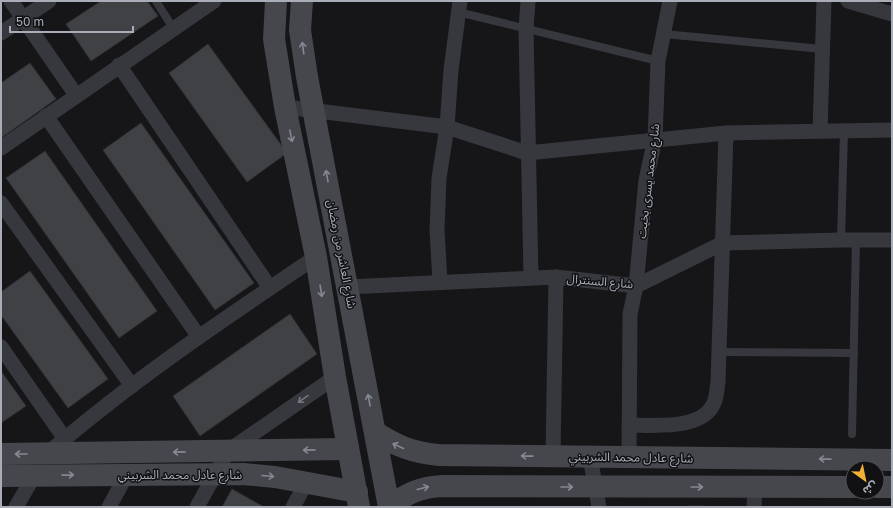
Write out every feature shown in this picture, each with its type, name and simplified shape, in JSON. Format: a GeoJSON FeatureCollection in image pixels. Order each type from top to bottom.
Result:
{"type":"FeatureCollection","features":[{"type":"Feature","properties":{"kind":"street"},"geometry":{"type":"LineString","coordinates":[[11,1],[76,95]]}},
{"type":"Feature","properties":{"kind":"street"},"geometry":{"type":"LineString","coordinates":[[1,33],[49,1]]}},
{"type":"Feature","properties":{"kind":"street"},"geometry":{"type":"LineString","coordinates":[[1,148],[119,65],[214,1]]}},
{"type":"Feature","properties":{"kind":"street"},"geometry":{"type":"LineString","coordinates":[[276,1],[274,40],[285,107],[316,257],[335,377],[358,500]]}},
{"type":"Feature","properties":{"kind":"street","name":"شارع العاشر من رمضان"},"geometry":{"type":"LineString","coordinates":[[302,1],[300,30],[307,77],[315,110],[347,287],[390,507]]}},
{"type":"Feature","properties":{"kind":"street"},"geometry":{"type":"LineString","coordinates":[[528,1],[526,29],[530,278]]}},
{"type":"Feature","properties":{"kind":"street","name":"شارع محمد يسرى بخيت"},"geometry":{"type":"LineString","coordinates":[[628,457],[630,314],[636,286],[646,180],[655,139],[658,61],[670,1]]}},
{"type":"Feature","properties":{"kind":"street"},"geometry":{"type":"LineString","coordinates":[[820,131],[824,1]]}},
{"type":"Feature","properties":{"kind":"street"},"geometry":{"type":"LineString","coordinates":[[848,1],[892,14]]}},
{"type":"Feature","properties":{"kind":"street"},"geometry":{"type":"LineString","coordinates":[[440,282],[437,230],[439,178],[447,127],[459,7]]}},
{"type":"Feature","properties":{"kind":"street"},"geometry":{"type":"LineString","coordinates":[[119,65],[270,288]]}},
{"type":"Feature","properties":{"kind":"street"},"geometry":{"type":"LineString","coordinates":[[281,81],[307,77]]}},
{"type":"Feature","properties":{"kind":"street"},"geometry":{"type":"LineString","coordinates":[[285,107],[447,127],[528,153],[726,133],[892,130]]}},
{"type":"Feature","properties":{"kind":"street"},"geometry":{"type":"LineString","coordinates":[[46,116],[199,337]]}},
{"type":"Feature","properties":{"kind":"street"},"geometry":{"type":"LineString","coordinates":[[629,425],[684,424],[702,417],[715,401],[723,243],[726,133]]}},
{"type":"Feature","properties":{"kind":"street"},"geometry":{"type":"LineString","coordinates":[[1,203],[132,386]]}},
{"type":"Feature","properties":{"kind":"street","name":"شارع السنترال"},"geometry":{"type":"LineString","coordinates":[[347,287],[556,277],[636,286],[723,243],[892,240]]}},
{"type":"Feature","properties":{"kind":"street"},"geometry":{"type":"LineString","coordinates":[[47,454],[132,386],[199,337],[316,257]]}},
{"type":"Feature","properties":{"kind":"street"},"geometry":{"type":"LineString","coordinates":[[553,456],[556,277]]}},
{"type":"Feature","properties":{"kind":"street"},"geometry":{"type":"LineString","coordinates":[[1,347],[65,439]]}},
{"type":"Feature","properties":{"kind":"street"},"geometry":{"type":"LineString","coordinates":[[197,507],[228,451],[335,377]]}},
{"type":"Feature","properties":{"kind":"street","name":"شارع عادل محمد الشربيني"},"geometry":{"type":"LineString","coordinates":[[375,432],[390,442],[405,449],[422,454],[892,460]]}},
{"type":"Feature","properties":{"kind":"street","name":"شارع عادل محمد الشربيني"},"geometry":{"type":"LineString","coordinates":[[1,454],[348,449]]}},
{"type":"Feature","properties":{"kind":"street"},"geometry":{"type":"LineString","coordinates":[[590,457],[597,497]]}},
{"type":"Feature","properties":{"kind":"street"},"geometry":{"type":"LineString","coordinates":[[108,507],[127,474]]}},
{"type":"Feature","properties":{"kind":"street","name":"شارع عادل محمد الشربيني"},"geometry":{"type":"LineString","coordinates":[[1,476],[215,474],[275,477],[306,483],[358,500]]}},
{"type":"Feature","properties":{"kind":"street"},"geometry":{"type":"LineString","coordinates":[[16,507],[34,476]]}},
{"type":"Feature","properties":{"kind":"street"},"geometry":{"type":"LineString","coordinates":[[293,507],[306,483]]}},
{"type":"Feature","properties":{"kind":"street"},"geometry":{"type":"LineString","coordinates":[[390,507],[401,498],[428,487],[597,497],[755,497],[845,488]]}},
{"type":"Feature","properties":{"kind":"lane"},"geometry":{"type":"LineString","coordinates":[[156,1],[173,28]]}},
{"type":"Feature","properties":{"kind":"lane"},"geometry":{"type":"LineString","coordinates":[[459,7],[526,29],[658,61]]}},
{"type":"Feature","properties":{"kind":"lane"},"geometry":{"type":"LineString","coordinates":[[664,34],[822,49]]}},
{"type":"Feature","properties":{"kind":"lane"},"geometry":{"type":"LineString","coordinates":[[844,131],[854,353],[852,434]]}},
{"type":"Feature","properties":{"kind":"lane"},"geometry":{"type":"LineString","coordinates":[[718,352],[854,353]]}},
{"type":"Feature","properties":{"kind":"building"},"geometry":{"type":"Polygon","coordinates":[[[101,1],[147,1],[158,16],[91,61],[66,24],[101,1]]]}},
{"type":"Feature","properties":{"kind":"building"},"geometry":{"type":"Polygon","coordinates":[[[208,44],[287,153],[247,182],[169,73],[208,44]]]}},
{"type":"Feature","properties":{"kind":"building"},"geometry":{"type":"Polygon","coordinates":[[[30,63],[56,99],[1,138],[1,83],[30,63]]]}},
{"type":"Feature","properties":{"kind":"building"},"geometry":{"type":"Polygon","coordinates":[[[141,123],[254,283],[215,310],[103,150],[141,123]]]}},
{"type":"Feature","properties":{"kind":"building"},"geometry":{"type":"Polygon","coordinates":[[[45,151],[157,311],[119,338],[6,178],[45,151]]]}},
{"type":"Feature","properties":{"kind":"building"},"geometry":{"type":"Polygon","coordinates":[[[30,271],[108,379],[68,408],[1,315],[1,292],[30,271]]]}},
{"type":"Feature","properties":{"kind":"building"},"geometry":{"type":"Polygon","coordinates":[[[290,314],[317,354],[200,436],[173,396],[290,314]]]}},
{"type":"Feature","properties":{"kind":"building"},"geometry":{"type":"Polygon","coordinates":[[[1,371],[26,406],[1,423],[1,371]]]}},
{"type":"Feature","properties":{"kind":"building"},"geometry":{"type":"Polygon","coordinates":[[[232,489],[264,507],[222,507],[232,489]]]}},
{"type":"Feature","properties":{"kind":"building"},"geometry":{"type":"Polygon","coordinates":[[[704,506],[704,507],[689,507],[704,506]]]}}]}
